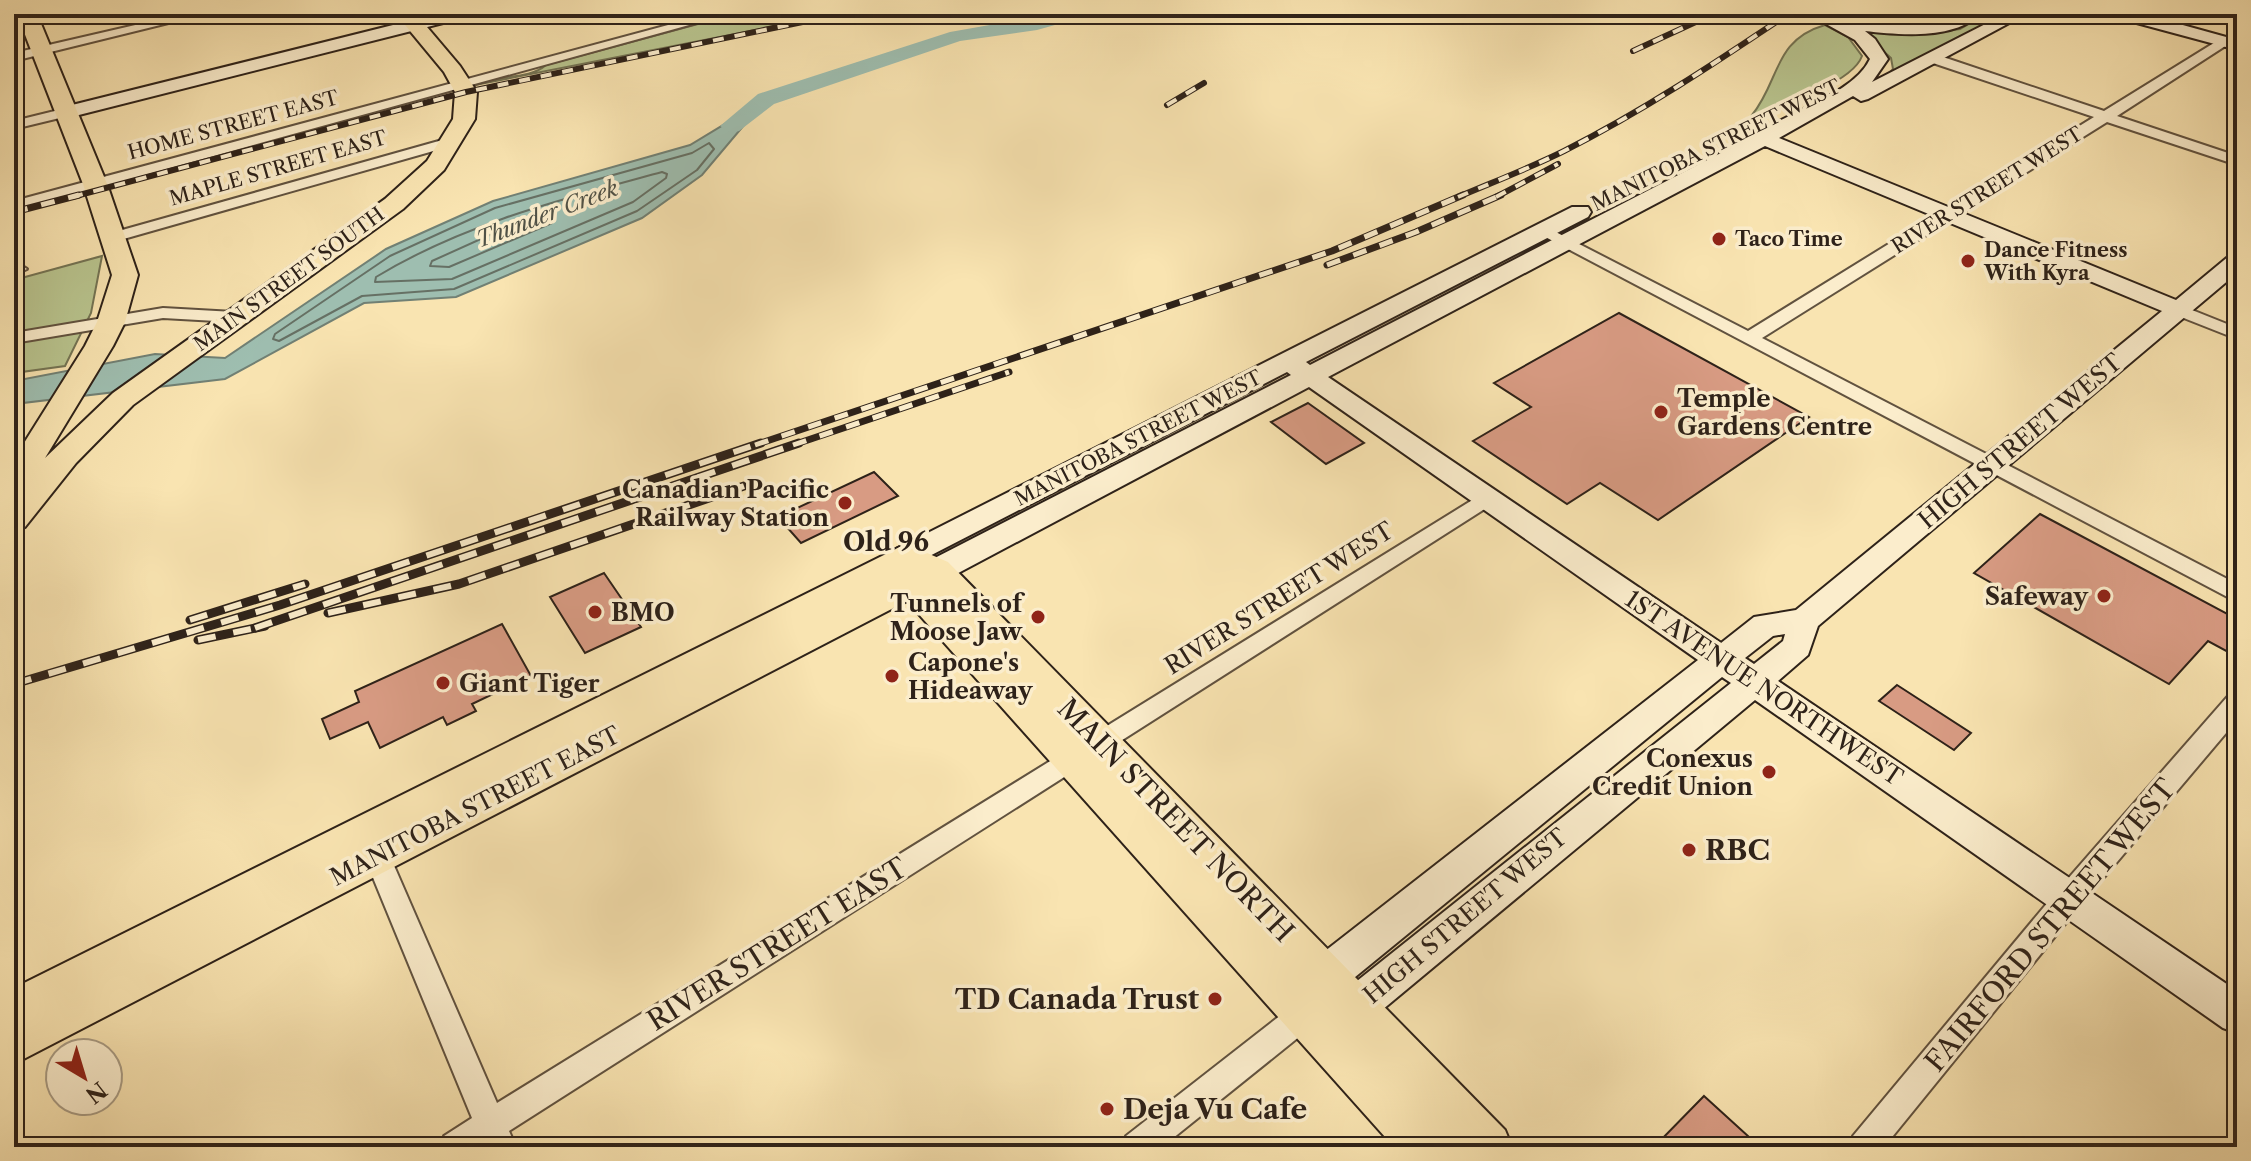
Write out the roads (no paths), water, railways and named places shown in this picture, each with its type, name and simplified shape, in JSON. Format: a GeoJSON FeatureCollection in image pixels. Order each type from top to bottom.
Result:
{"type":"FeatureCollection","features":[{"type":"Feature","properties":{"kind":"main road"},"geometry":{"type":"LineString","coordinates":[[14,484],[63,408],[105,334],[125,275],[114,237],[94,190],[95,184],[27,14]]}},
{"type":"Feature","properties":{"kind":"main road"},"geometry":{"type":"LineString","coordinates":[[67,112],[411,19],[457,14]]}},
{"type":"Feature","properties":{"kind":"main road"},"geometry":{"type":"LineString","coordinates":[[1824,17],[1878,28],[1914,29],[1952,23],[1972,14]]}},
{"type":"Feature","properties":{"kind":"main road"},"geometry":{"type":"LineString","coordinates":[[2124,14],[2232,43]]}},
{"type":"Feature","properties":{"kind":"main road"},"geometry":{"type":"LineString","coordinates":[[2143,14],[2232,43]]}},
{"type":"Feature","properties":{"kind":"main road"},"geometry":{"type":"LineString","coordinates":[[1755,135],[1785,132],[2017,15]]}},
{"type":"Feature","properties":{"kind":"main road","name":"MANITOBA STREET WEST"},"geometry":{"type":"LineString","coordinates":[[1299,370],[1564,243],[1841,83],[1863,65],[1866,54],[1862,45],[1824,17]]}},
{"type":"Feature","properties":{"kind":"main road"},"geometry":{"type":"LineString","coordinates":[[411,19],[463,85]]}},
{"type":"Feature","properties":{"kind":"main road","name":"MAIN STREET SOUTH"},"geometry":{"type":"LineString","coordinates":[[14,519],[47,472],[92,425],[234,317],[394,204],[436,165],[453,141],[467,105],[463,85]]}},
{"type":"Feature","properties":{"kind":"main road"},"geometry":{"type":"LineString","coordinates":[[1755,135],[2177,309]]}},
{"type":"Feature","properties":{"kind":"main road","name":"MANITOBA STREET WEST"},"geometry":{"type":"LineString","coordinates":[[918,570],[1299,370],[1542,231],[1755,135]]}},
{"type":"Feature","properties":{"kind":"main road","name":"HIGH STREET WEST"},"geometry":{"type":"LineString","coordinates":[[1305,1014],[1325,975],[1765,625],[1804,621],[2237,261]]}},
{"type":"Feature","properties":{"kind":"main road","name":"1ST AVENUE NORTHWEST"},"geometry":{"type":"LineString","coordinates":[[1299,370],[2237,1014]]}},
{"type":"Feature","properties":{"kind":"main road","name":"MAIN STREET NORTH"},"geometry":{"type":"LineString","coordinates":[[918,570],[1084,751],[1305,1014],[1427,1147]]}},
{"type":"Feature","properties":{"kind":"main road","name":"MANITOBA STREET EAST"},"geometry":{"type":"LineString","coordinates":[[14,1011],[372,844],[918,570]]}},
{"type":"Feature","properties":{"kind":"main road","name":"HIGH STREET WEST"},"geometry":{"type":"LineString","coordinates":[[1305,1014],[1356,1007],[1497,888],[1797,647],[1804,621]]}},
{"type":"Feature","properties":{"kind":"main road","name":"MAIN STREET NORTH"},"geometry":{"type":"LineString","coordinates":[[1084,751],[1325,975],[1488,1147]]}},
{"type":"Feature","properties":{"kind":"main road","name":"MANITOBA STREET EAST"},"geometry":{"type":"LineString","coordinates":[[14,1042],[372,844]]}},
{"type":"Feature","properties":{"kind":"street"},"geometry":{"type":"LineString","coordinates":[[14,57],[199,14]]}},
{"type":"Feature","properties":{"kind":"street","name":"HOME STREET EAST"},"geometry":{"type":"LineString","coordinates":[[14,206],[723,14]]}},
{"type":"Feature","properties":{"kind":"street","name":"RIVER STREET WEST"},"geometry":{"type":"LineString","coordinates":[[1748,339],[2106,116],[2232,43]]}},
{"type":"Feature","properties":{"kind":"street"},"geometry":{"type":"LineString","coordinates":[[1935,59],[2237,161]]}},
{"type":"Feature","properties":{"kind":"street"},"geometry":{"type":"LineString","coordinates":[[14,125],[67,112]]}},
{"type":"Feature","properties":{"kind":"street","name":"MAPLE STREET EAST"},"geometry":{"type":"LineString","coordinates":[[114,237],[453,141]]}},
{"type":"Feature","properties":{"kind":"street"},"geometry":{"type":"LineString","coordinates":[[1542,231],[2237,594]]}},
{"type":"Feature","properties":{"kind":"street"},"geometry":{"type":"LineString","coordinates":[[2177,309],[2237,334]]}},
{"type":"Feature","properties":{"kind":"street"},"geometry":{"type":"LineString","coordinates":[[14,338],[105,334],[163,313],[234,317]]}},
{"type":"Feature","properties":{"kind":"street","name":"RIVER STREET WEST"},"geometry":{"type":"LineString","coordinates":[[1084,751],[1487,498]]}},
{"type":"Feature","properties":{"kind":"street","name":"FAIRFORD STREET WEST"},"geometry":{"type":"LineString","coordinates":[[1864,1147],[2069,898],[2237,703]]}},
{"type":"Feature","properties":{"kind":"street","name":"RIVER STREET EAST"},"geometry":{"type":"LineString","coordinates":[[455,1147],[496,1136],[1084,751]]}},
{"type":"Feature","properties":{"kind":"street"},"geometry":{"type":"LineString","coordinates":[[372,844],[496,1136]]}},
{"type":"Feature","properties":{"kind":"street"},"geometry":{"type":"LineString","coordinates":[[1137,1147],[1305,1014]]}},
{"type":"Feature","properties":{"kind":"water"},"geometry":{"type":"Polygon","coordinates":[[[766,99],[702,175],[642,218],[456,297],[364,303],[225,379],[14,404],[14,381],[155,354],[225,358],[386,249],[493,201],[690,145],[766,99]]]}},
{"type":"Feature","properties":{"kind":"waterway","name":"Thunder Creek"},"geometry":{"type":"LineString","coordinates":[[731,126],[766,99],[957,36],[1037,24],[1073,14]]}},
{"type":"Feature","properties":{"kind":"railway"},"geometry":{"type":"LineString","coordinates":[[72,197],[466,92],[841,14]]}},
{"type":"Feature","properties":{"kind":"railway"},"geometry":{"type":"LineString","coordinates":[[1633,51],[1713,14]]}},
{"type":"Feature","properties":{"kind":"railway"},"geometry":{"type":"LineString","coordinates":[[1458,197],[1564,151],[1622,120],[1788,14]]}},
{"type":"Feature","properties":{"kind":"railway"},"geometry":{"type":"LineString","coordinates":[[2232,14],[2237,15]]}},
{"type":"Feature","properties":{"kind":"railway"},"geometry":{"type":"LineString","coordinates":[[1167,105],[1204,83]]}},
{"type":"Feature","properties":{"kind":"railway"},"geometry":{"type":"LineString","coordinates":[[1496,197],[1558,164]]}},
{"type":"Feature","properties":{"kind":"railway"},"geometry":{"type":"LineString","coordinates":[[14,212],[79,195]]}},
{"type":"Feature","properties":{"kind":"railway"},"geometry":{"type":"LineString","coordinates":[[755,445],[1332,251],[1463,195]]}},
{"type":"Feature","properties":{"kind":"railway"},"geometry":{"type":"LineString","coordinates":[[1327,265],[1416,232],[1501,195]]}},
{"type":"Feature","properties":{"kind":"railway"},"geometry":{"type":"LineString","coordinates":[[793,445],[1009,372]]}},
{"type":"Feature","properties":{"kind":"railway"},"geometry":{"type":"LineString","coordinates":[[14,684],[280,605],[761,443]]}},
{"type":"Feature","properties":{"kind":"railway"},"geometry":{"type":"LineString","coordinates":[[255,628],[799,443]]}},
{"type":"Feature","properties":{"kind":"railway"},"geometry":{"type":"LineString","coordinates":[[328,613],[459,584],[744,486]]}},
{"type":"Feature","properties":{"kind":"railway"},"geometry":{"type":"LineString","coordinates":[[190,620],[305,584]]}},
{"type":"Feature","properties":{"kind":"railway"},"geometry":{"type":"LineString","coordinates":[[198,640],[265,626]]}},
{"type":"Feature","properties":{"kind":"place","name":"Taco Time"},"geometry":{"type":"Point","coordinates":[1719,239]}},
{"type":"Feature","properties":{"kind":"place","name":"Dance Fitness With Kyra"},"geometry":{"type":"Point","coordinates":[1968,261]}},
{"type":"Feature","properties":{"kind":"place","name":"Temple Gardens Centre"},"geometry":{"type":"Point","coordinates":[1661,412]}},
{"type":"Feature","properties":{"kind":"place","name":"Canadian Pacific Railway Station"},"geometry":{"type":"Point","coordinates":[845,503]}},
{"type":"Feature","properties":{"kind":"place","name":"Safeway"},"geometry":{"type":"Point","coordinates":[2104,596]}},
{"type":"Feature","properties":{"kind":"place","name":"BMO"},"geometry":{"type":"Point","coordinates":[595,612]}},
{"type":"Feature","properties":{"kind":"place","name":"Tunnels of Moose Jaw"},"geometry":{"type":"Point","coordinates":[1038,617]}},
{"type":"Feature","properties":{"kind":"place","name":"Capone's Hideaway"},"geometry":{"type":"Point","coordinates":[892,676]}},
{"type":"Feature","properties":{"kind":"place","name":"Giant Tiger"},"geometry":{"type":"Point","coordinates":[443,683]}},
{"type":"Feature","properties":{"kind":"place","name":"Conexus Credit Union"},"geometry":{"type":"Point","coordinates":[1769,772]}},
{"type":"Feature","properties":{"kind":"place","name":"RBC"},"geometry":{"type":"Point","coordinates":[1689,850]}},
{"type":"Feature","properties":{"kind":"place","name":"TD Canada Trust"},"geometry":{"type":"Point","coordinates":[1215,999]}},
{"type":"Feature","properties":{"kind":"place","name":"Deja Vu Cafe"},"geometry":{"type":"Point","coordinates":[1107,1109]}},
{"type":"Feature","properties":{"kind":"district","name":"Old 96"},"geometry":{"type":"Point","coordinates":[886,542]}}]}
